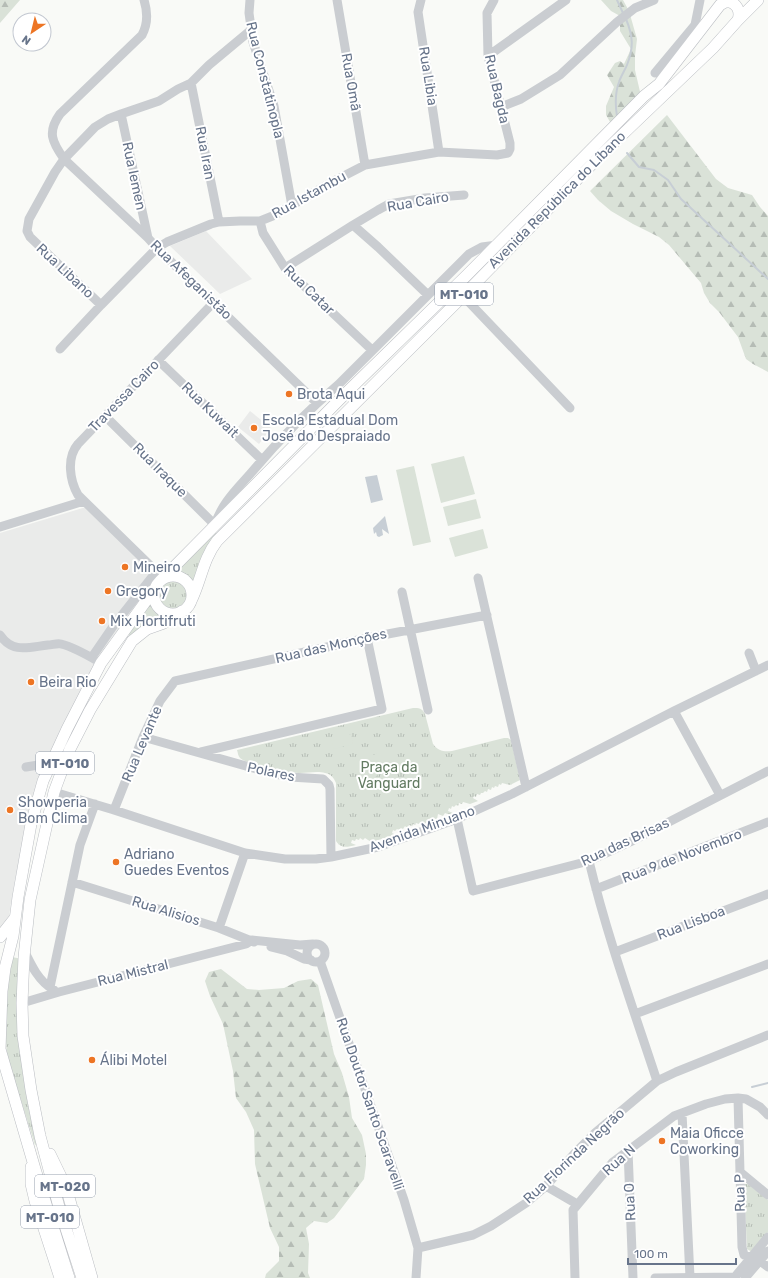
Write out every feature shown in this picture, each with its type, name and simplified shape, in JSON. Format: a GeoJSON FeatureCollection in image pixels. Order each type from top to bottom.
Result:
{"type":"FeatureCollection","features":[{"type":"Feature","properties":{"kind":"main road","name":"Avenida República do Líbano"},"geometry":{"type":"LineString","coordinates":[[40,1136],[23,1036],[22,1003],[24,950],[30,900],[54,792],[70,749],[90,710],[126,650],[140,633],[168,621],[189,605],[198,586],[208,555],[217,541],[463,296],[600,156],[713,48],[758,0]]}},
{"type":"Feature","properties":{"kind":"main road"},"geometry":{"type":"LineString","coordinates":[[723,3],[728,1],[738,7],[738,20]]}},
{"type":"Feature","properties":{"kind":"main road","name":"Avenida República do Líbano"},"geometry":{"type":"LineString","coordinates":[[0,1050],[2,991],[5,968],[13,936],[19,886],[32,824],[43,781],[96,660],[158,580],[215,525],[343,388],[497,245],[644,96],[659,84],[696,30],[723,3]]}},
{"type":"Feature","properties":{"kind":"main road"},"geometry":{"type":"LineString","coordinates":[[696,30],[698,44],[706,49],[713,48]]}},
{"type":"Feature","properties":{"kind":"main road"},"geometry":{"type":"LineString","coordinates":[[182,611],[171,613],[161,609],[155,600],[158,580],[172,576],[183,578],[188,582],[191,588],[191,601]]}},
{"type":"Feature","properties":{"kind":"main road","name":"MT-010"},"geometry":{"type":"LineString","coordinates":[[0,937],[15,917]]}},
{"type":"Feature","properties":{"kind":"main road","name":"MT-010"},"geometry":{"type":"LineString","coordinates":[[0,1050],[69,1278]]}},
{"type":"Feature","properties":{"kind":"main road","name":"MT-010"},"geometry":{"type":"LineString","coordinates":[[40,1136],[59,1207],[82,1278]]}},
{"type":"Feature","properties":{"kind":"main road","name":"MT-020"},"geometry":{"type":"LineString","coordinates":[[40,1136],[66,1187],[92,1278]]}},
{"type":"Feature","properties":{"kind":"main road"},"geometry":{"type":"LineString","coordinates":[[31,1156],[31,1184],[35,1201],[60,1278]]}},
{"type":"Feature","properties":{"kind":"street","name":"Rua Afeganistão"},"geometry":{"type":"LineString","coordinates":[[144,0],[147,24],[142,35],[60,114],[54,122],[52,135],[58,151],[64,159],[148,238],[317,403]]}},
{"type":"Feature","properties":{"kind":"street","name":"Rua Constatinopla"},"geometry":{"type":"LineString","coordinates":[[250,0],[249,13],[253,42],[274,106],[292,206]]}},
{"type":"Feature","properties":{"kind":"street","name":"Rua Omã"},"geometry":{"type":"LineString","coordinates":[[337,0],[365,165]]}},
{"type":"Feature","properties":{"kind":"street","name":"Rua Libia"},"geometry":{"type":"LineString","coordinates":[[421,0],[418,12],[440,152]]}},
{"type":"Feature","properties":{"kind":"street","name":"Rua Bagda"},"geometry":{"type":"LineString","coordinates":[[494,0],[487,13],[488,56],[511,146],[508,153]]}},
{"type":"Feature","properties":{"kind":"street"},"geometry":{"type":"LineString","coordinates":[[488,56],[566,0]]}},
{"type":"Feature","properties":{"kind":"street"},"geometry":{"type":"LineString","coordinates":[[501,107],[521,99],[560,75],[617,22],[635,8],[654,0]]}},
{"type":"Feature","properties":{"kind":"street"},"geometry":{"type":"LineString","coordinates":[[655,73],[696,30],[700,0]]}},
{"type":"Feature","properties":{"kind":"street"},"geometry":{"type":"LineString","coordinates":[[64,159],[95,127],[108,119],[159,101],[191,83],[209,65],[251,30]]}},
{"type":"Feature","properties":{"kind":"street","name":"Rua Iran"},"geometry":{"type":"LineString","coordinates":[[191,83],[219,222]]}},
{"type":"Feature","properties":{"kind":"street","name":"Rua Iemen"},"geometry":{"type":"LineString","coordinates":[[121,114],[148,238]]}},
{"type":"Feature","properties":{"kind":"street","name":"Rua Istambu"},"geometry":{"type":"LineString","coordinates":[[60,349],[157,248],[194,230],[219,222],[260,221],[292,206],[334,181],[365,165],[440,152],[497,155],[508,153]]}},
{"type":"Feature","properties":{"kind":"street","name":"Rua Libano"},"geometry":{"type":"LineString","coordinates":[[64,159],[55,172],[29,219],[27,231],[30,238],[101,305]]}},
{"type":"Feature","properties":{"kind":"street","name":"Rua Cairo"},"geometry":{"type":"LineString","coordinates":[[353,225],[389,204],[425,198],[464,195]]}},
{"type":"Feature","properties":{"kind":"street","name":"Rua Catar"},"geometry":{"type":"LineString","coordinates":[[260,221],[263,233],[285,268],[372,350]]}},
{"type":"Feature","properties":{"kind":"street"},"geometry":{"type":"LineString","coordinates":[[285,268],[353,225],[428,294]]}},
{"type":"Feature","properties":{"kind":"street","name":"Avenida República do Líbano"},"geometry":{"type":"LineString","coordinates":[[215,525],[226,503],[262,460],[317,403],[343,388],[372,350],[468,254],[482,247],[497,245]]}},
{"type":"Feature","properties":{"kind":"street"},"geometry":{"type":"LineString","coordinates":[[463,296],[570,408]]}},
{"type":"Feature","properties":{"kind":"street","name":"Travessa Cairo"},"geometry":{"type":"LineString","coordinates":[[158,580],[78,495],[73,486],[71,455],[78,444],[214,302]]}},
{"type":"Feature","properties":{"kind":"street","name":"Rua Kuwait"},"geometry":{"type":"LineString","coordinates":[[158,360],[262,460]]}},
{"type":"Feature","properties":{"kind":"street","name":"Rua Iraque"},"geometry":{"type":"LineString","coordinates":[[105,416],[215,525]]}},
{"type":"Feature","properties":{"kind":"street"},"geometry":{"type":"LineString","coordinates":[[0,527],[84,501]]}},
{"type":"Feature","properties":{"kind":"street"},"geometry":{"type":"LineString","coordinates":[[478,578],[526,786]]}},
{"type":"Feature","properties":{"kind":"street"},"geometry":{"type":"LineString","coordinates":[[0,635],[4,642],[14,648],[29,648],[60,644],[96,660],[114,625],[158,580]]}},
{"type":"Feature","properties":{"kind":"street"},"geometry":{"type":"LineString","coordinates":[[402,592],[428,710]]}},
{"type":"Feature","properties":{"kind":"street","name":"Rua das Monções"},"geometry":{"type":"LineString","coordinates":[[175,681],[367,638],[487,615]]}},
{"type":"Feature","properties":{"kind":"street"},"geometry":{"type":"LineString","coordinates":[[200,753],[382,709],[367,638]]}},
{"type":"Feature","properties":{"kind":"street"},"geometry":{"type":"LineString","coordinates":[[749,653],[756,671]]}},
{"type":"Feature","properties":{"kind":"street","name":"Avenida Minuano"},"geometry":{"type":"LineString","coordinates":[[54,792],[245,853],[285,859],[316,859],[331,857],[378,847],[457,819],[768,665]]}},
{"type":"Feature","properties":{"kind":"street","name":"Rua Levante"},"geometry":{"type":"LineString","coordinates":[[114,810],[143,737],[160,701],[175,681]]}},
{"type":"Feature","properties":{"kind":"street"},"geometry":{"type":"LineString","coordinates":[[674,711],[720,795]]}},
{"type":"Feature","properties":{"kind":"street","name":"Polares"},"geometry":{"type":"LineString","coordinates":[[143,737],[271,773],[290,777],[323,779],[330,788],[331,857]]}},
{"type":"Feature","properties":{"kind":"street"},"geometry":{"type":"LineString","coordinates":[[26,766],[51,764]]}},
{"type":"Feature","properties":{"kind":"street","name":"Rua das Brisas"},"geometry":{"type":"LineString","coordinates":[[457,819],[474,891],[589,861],[630,842],[768,771]]}},
{"type":"Feature","properties":{"kind":"street"},"geometry":{"type":"LineString","coordinates":[[50,987],[80,845],[95,804]]}},
{"type":"Feature","properties":{"kind":"street","name":"Rua 9 de Novembro"},"geometry":{"type":"LineString","coordinates":[[596,889],[768,822]]}},
{"type":"Feature","properties":{"kind":"street"},"geometry":{"type":"LineString","coordinates":[[220,928],[245,853]]}},
{"type":"Feature","properties":{"kind":"street"},"geometry":{"type":"LineString","coordinates":[[589,861],[615,952],[657,1081]]}},
{"type":"Feature","properties":{"kind":"street","name":"Rua Alisios"},"geometry":{"type":"LineString","coordinates":[[72,882],[220,928],[252,943]]}},
{"type":"Feature","properties":{"kind":"street","name":"Rua Lisboa"},"geometry":{"type":"LineString","coordinates":[[615,952],[768,894]]}},
{"type":"Feature","properties":{"kind":"street"},"geometry":{"type":"LineString","coordinates":[[252,943],[300,945],[320,944],[324,948],[326,954],[324,957],[315,961],[304,959],[287,951],[252,943]]}},
{"type":"Feature","properties":{"kind":"street","name":"Rua Mistral"},"geometry":{"type":"LineString","coordinates":[[22,1003],[59,992],[252,943]]}},
{"type":"Feature","properties":{"kind":"street"},"geometry":{"type":"LineString","coordinates":[[313,944],[308,947],[307,953],[309,958],[315,961]]}},
{"type":"Feature","properties":{"kind":"street"},"geometry":{"type":"LineString","coordinates":[[24,950],[39,976],[50,987],[59,992]]}},
{"type":"Feature","properties":{"kind":"street","name":"Rua Doutor Santo Scaravelli"},"geometry":{"type":"LineString","coordinates":[[315,961],[404,1200],[418,1248]]}},
{"type":"Feature","properties":{"kind":"street"},"geometry":{"type":"LineString","coordinates":[[635,1014],[768,964]]}},
{"type":"Feature","properties":{"kind":"street","name":"Rua Florinda Negrão"},"geometry":{"type":"LineString","coordinates":[[418,1248],[473,1235],[491,1226],[526,1203],[546,1186],[595,1133],[657,1081],[768,1035]]}},
{"type":"Feature","properties":{"kind":"street"},"geometry":{"type":"LineString","coordinates":[[738,1098],[746,1099],[760,1107],[768,1114]]}},
{"type":"Feature","properties":{"kind":"street","name":"Rua N"},"geometry":{"type":"LineString","coordinates":[[575,1278],[572,1210],[613,1162],[674,1116],[706,1104],[724,1099],[738,1098]]}},
{"type":"Feature","properties":{"kind":"street","name":"Rua P"},"geometry":{"type":"LineString","coordinates":[[738,1098],[742,1247],[744,1255],[756,1259]]}},
{"type":"Feature","properties":{"kind":"street"},"geometry":{"type":"LineString","coordinates":[[682,1113],[690,1277]]}},
{"type":"Feature","properties":{"kind":"street","name":"Rua O"},"geometry":{"type":"LineString","coordinates":[[628,1150],[634,1278]]}},
{"type":"Feature","properties":{"kind":"street"},"geometry":{"type":"LineString","coordinates":[[740,1172],[768,1195]]}},
{"type":"Feature","properties":{"kind":"street"},"geometry":{"type":"LineString","coordinates":[[546,1186],[577,1204]]}},
{"type":"Feature","properties":{"kind":"street"},"geometry":{"type":"LineString","coordinates":[[745,1278],[768,1237]]}},
{"type":"Feature","properties":{"kind":"street"},"geometry":{"type":"LineString","coordinates":[[416,1278],[418,1248]]}},
{"type":"Feature","properties":{"kind":"street"},"geometry":{"type":"LineString","coordinates":[[655,1278],[734,1277],[768,1251]]}},
{"type":"Feature","properties":{"kind":"street"},"geometry":{"type":"LineString","coordinates":[[756,1259],[768,1267]]}},
{"type":"Feature","properties":{"kind":"shaded area"},"geometry":{"type":"Polygon","coordinates":[[[206,231],[252,279],[220,294],[170,246],[206,231]]]}},
{"type":"Feature","properties":{"kind":"shaded area","name":"Escola Estadual Dom José do Despraiado"},"geometry":{"type":"Polygon","coordinates":[[[250,411],[271,428],[259,444],[238,427],[250,411]]]}},
{"type":"Feature","properties":{"kind":"shaded area"},"geometry":{"type":"Polygon","coordinates":[[[377,475],[383,500],[371,503],[365,477],[377,475]]]}},
{"type":"Feature","properties":{"kind":"shaded area"},"geometry":{"type":"Polygon","coordinates":[[[86,507],[159,579],[110,640],[74,706],[23,847],[15,879],[8,922],[0,934],[0,533],[86,507]]]}},
{"type":"Feature","properties":{"kind":"shaded area"},"geometry":{"type":"Polygon","coordinates":[[[385,516],[389,534],[382,529],[383,535],[379,537],[377,536],[376,532],[374,534],[373,528],[385,516]]]}},
{"type":"Feature","properties":{"kind":"green space"},"geometry":{"type":"Polygon","coordinates":[[[0,0],[20,0],[0,23],[0,0]]]}},
{"type":"Feature","properties":{"kind":"green space"},"geometry":{"type":"Polygon","coordinates":[[[601,0],[623,0],[629,11],[637,39],[635,70],[641,96],[613,127],[606,115],[606,106],[614,87],[607,75],[615,63],[620,61],[624,64],[631,49],[620,31],[620,16],[611,11],[601,0]]]}},
{"type":"Feature","properties":{"kind":"green space"},"geometry":{"type":"Polygon","coordinates":[[[667,115],[716,179],[728,188],[752,195],[768,216],[768,372],[746,359],[738,337],[719,312],[710,303],[704,293],[701,283],[669,245],[659,237],[611,211],[590,191],[667,115]]]}},
{"type":"Feature","properties":{"kind":"green space"},"geometry":{"type":"Polygon","coordinates":[[[464,456],[475,494],[441,503],[431,464],[464,456]]]}},
{"type":"Feature","properties":{"kind":"green space"},"geometry":{"type":"Polygon","coordinates":[[[414,466],[431,542],[413,546],[396,470],[414,466]]]}},
{"type":"Feature","properties":{"kind":"green space"},"geometry":{"type":"Polygon","coordinates":[[[476,499],[481,518],[448,526],[443,507],[476,499]]]}},
{"type":"Feature","properties":{"kind":"green space"},"geometry":{"type":"Polygon","coordinates":[[[483,529],[488,548],[455,557],[449,538],[483,529]]]}},
{"type":"Feature","properties":{"kind":"green space"},"geometry":{"type":"Polygon","coordinates":[[[214,530],[219,536],[194,587],[185,576],[172,572],[214,530]]]}},
{"type":"Feature","properties":{"kind":"green space"},"geometry":{"type":"Polygon","coordinates":[[[173,578],[179,579],[186,585],[189,594],[188,600],[182,607],[173,610],[167,609],[160,603],[157,594],[158,588],[164,581],[173,578]]]}},
{"type":"Feature","properties":{"kind":"green space"},"geometry":{"type":"Polygon","coordinates":[[[152,599],[157,608],[166,615],[132,637],[128,634],[152,599]]]}},
{"type":"Feature","properties":{"kind":"green space","name":"Praça da Vanguard"},"geometry":{"type":"Polygon","coordinates":[[[413,708],[420,709],[424,712],[433,744],[441,750],[452,751],[504,738],[511,740],[520,780],[510,785],[502,783],[501,785],[499,784],[498,787],[492,787],[491,790],[488,789],[487,792],[485,791],[480,795],[477,794],[476,797],[474,796],[473,798],[478,801],[470,804],[463,802],[462,804],[459,803],[458,806],[452,806],[448,811],[453,813],[450,815],[445,813],[443,816],[438,814],[437,819],[440,820],[426,825],[421,822],[419,824],[416,823],[415,825],[413,824],[412,826],[409,825],[407,828],[405,826],[403,829],[393,830],[392,833],[396,835],[371,842],[365,838],[363,840],[360,838],[359,840],[356,839],[355,841],[352,840],[351,843],[356,845],[344,847],[336,841],[336,783],[332,776],[322,772],[295,773],[259,766],[244,761],[238,755],[237,750],[413,708]]]}},
{"type":"Feature","properties":{"kind":"green space"},"geometry":{"type":"Polygon","coordinates":[[[351,734],[353,744],[334,749],[331,739],[351,734]]]}},
{"type":"Feature","properties":{"kind":"green space"},"geometry":{"type":"Polygon","coordinates":[[[381,749],[393,762],[368,783],[356,770],[381,749]]]}},
{"type":"Feature","properties":{"kind":"green space"},"geometry":{"type":"Polygon","coordinates":[[[12,957],[22,959],[20,976],[38,1144],[35,1145],[7,1056],[5,1028],[6,996],[12,957]]]}},
{"type":"Feature","properties":{"kind":"green space"},"geometry":{"type":"Polygon","coordinates":[[[221,969],[247,989],[259,990],[284,988],[298,981],[311,979],[318,985],[334,1054],[342,1073],[349,1097],[352,1118],[362,1135],[366,1154],[364,1179],[334,1218],[327,1223],[314,1221],[306,1228],[309,1244],[308,1273],[310,1278],[265,1278],[266,1274],[279,1261],[279,1247],[270,1228],[255,1164],[254,1130],[246,1112],[236,1098],[233,1071],[223,1024],[205,981],[209,972],[221,969]]]}},
{"type":"Feature","properties":{"kind":"green space"},"geometry":{"type":"Polygon","coordinates":[[[744,1184],[748,1184],[768,1200],[768,1232],[752,1252],[747,1249],[744,1184]]]}},
{"type":"Feature","properties":{"kind":"waterway"},"geometry":{"type":"LineString","coordinates":[[617,0],[623,13]]}},
{"type":"Feature","properties":{"kind":"waterway"},"geometry":{"type":"LineString","coordinates":[[617,116],[617,90],[632,47],[630,31],[626,19]]}},
{"type":"Feature","properties":{"kind":"waterway"},"geometry":{"type":"LineString","coordinates":[[627,153],[639,167],[654,170],[668,180],[681,199],[768,279]]}},
{"type":"Feature","properties":{"kind":"waterway"},"geometry":{"type":"LineString","coordinates":[[752,1087],[768,1083]]}},
{"type":"Feature","properties":{"kind":"place","name":"Brota Aqui"},"geometry":{"type":"Point","coordinates":[289,394]}},
{"type":"Feature","properties":{"kind":"place","name":"Escola Estadual Dom José do Despraiado"},"geometry":{"type":"Point","coordinates":[254,428]}},
{"type":"Feature","properties":{"kind":"place","name":"Mineiro"},"geometry":{"type":"Point","coordinates":[125,567]}},
{"type":"Feature","properties":{"kind":"place","name":"Gregory"},"geometry":{"type":"Point","coordinates":[108,591]}},
{"type":"Feature","properties":{"kind":"place","name":"Mix Hortifruti"},"geometry":{"type":"Point","coordinates":[102,621]}},
{"type":"Feature","properties":{"kind":"place","name":"Beira Rio"},"geometry":{"type":"Point","coordinates":[31,682]}},
{"type":"Feature","properties":{"kind":"place","name":"Showperia Bom Clima"},"geometry":{"type":"Point","coordinates":[10,810]}},
{"type":"Feature","properties":{"kind":"place","name":"Adriano Guedes Eventos"},"geometry":{"type":"Point","coordinates":[116,862]}},
{"type":"Feature","properties":{"kind":"place","name":"Álibi Motel"},"geometry":{"type":"Point","coordinates":[92,1060]}},
{"type":"Feature","properties":{"kind":"place","name":"Maia Oficce Coworking"},"geometry":{"type":"Point","coordinates":[662,1141]}}]}
